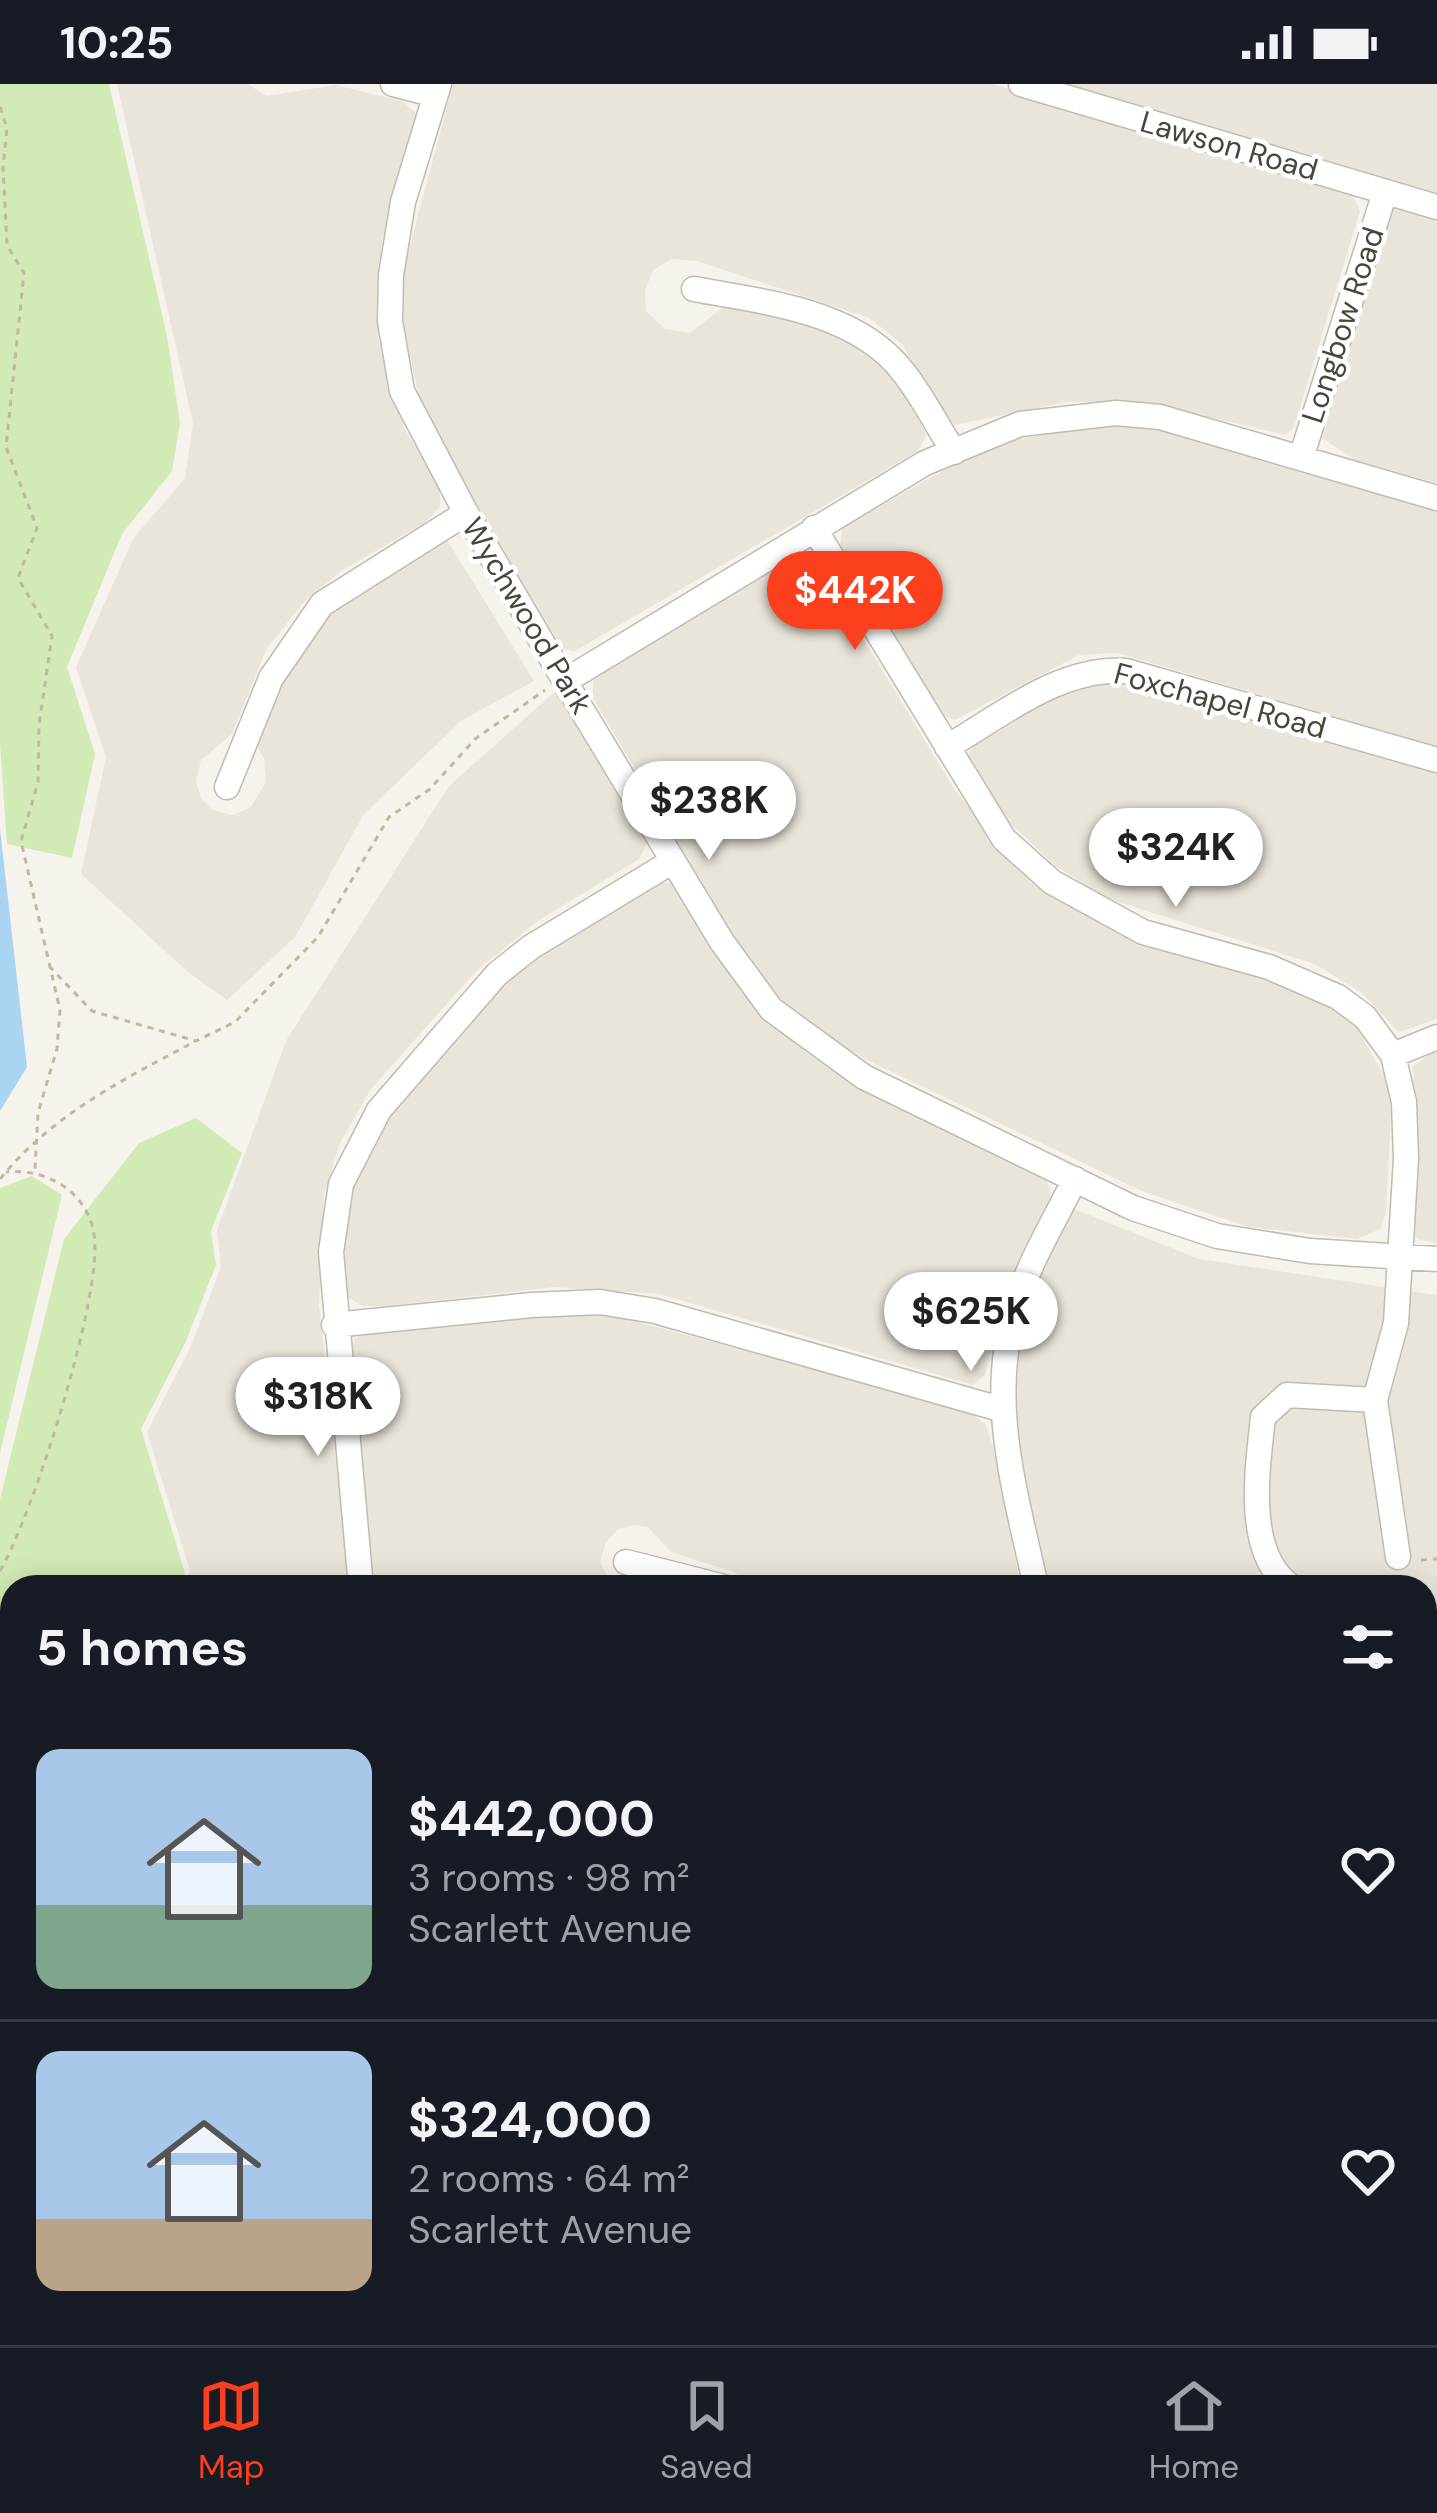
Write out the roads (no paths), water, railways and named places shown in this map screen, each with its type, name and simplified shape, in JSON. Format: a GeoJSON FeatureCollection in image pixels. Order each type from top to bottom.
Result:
{"type":"FeatureCollection","features":[{"type":"Feature","properties":{"kind":"street"},"geometry":{"type":"LineString","coordinates":[[393,84],[437,90]]}},
{"type":"Feature","properties":{"kind":"street","name":"Lawson Road"},"geometry":{"type":"LineString","coordinates":[[1021,84],[1437,207]]}},
{"type":"Feature","properties":{"kind":"street","name":"Wychwood Park"},"geometry":{"type":"LineString","coordinates":[[437,90],[403,202],[390,321],[402,391],[556,685],[722,942],[772,1009],[864,1077],[1133,1208],[1217,1236],[1310,1251],[1437,1259]]}},
{"type":"Feature","properties":{"kind":"street","name":"Longbow Road"},"geometry":{"type":"LineString","coordinates":[[1300,458],[1385,192]]}},
{"type":"Feature","properties":{"kind":"street"},"geometry":{"type":"LineString","coordinates":[[694,289],[782,306],[854,331],[903,371],[954,452]]}},
{"type":"Feature","properties":{"kind":"street","name":"Longbow Road"},"geometry":{"type":"LineString","coordinates":[[556,685],[814,528],[954,452],[1020,424],[1116,413],[1160,417],[1437,498]]}},
{"type":"Feature","properties":{"kind":"street"},"geometry":{"type":"LineString","coordinates":[[227,787],[272,678],[322,604],[466,513]]}},
{"type":"Feature","properties":{"kind":"street"},"geometry":{"type":"LineString","coordinates":[[814,528],[1004,839],[1052,882],[1143,932],[1269,968],[1338,997],[1365,1017],[1393,1055],[1404,1102],[1406,1159],[1396,1323],[1376,1400],[1398,1557]]}},
{"type":"Feature","properties":{"kind":"street","name":"Foxchapel Road"},"geometry":{"type":"LineString","coordinates":[[947,746],[1072,675],[1101,669],[1126,671],[1437,760]]}},
{"type":"Feature","properties":{"kind":"street"},"geometry":{"type":"LineString","coordinates":[[360,1575],[334,1325],[333,1216],[341,1184],[379,1110],[497,974],[531,946],[673,860]]}},
{"type":"Feature","properties":{"kind":"street"},"geometry":{"type":"LineString","coordinates":[[1393,1055],[1437,1037]]}},
{"type":"Feature","properties":{"kind":"street"},"geometry":{"type":"LineString","coordinates":[[1034,1575],[1000,1409],[1001,1376],[1017,1301],[1075,1180]]}},
{"type":"Feature","properties":{"kind":"street"},"geometry":{"type":"LineString","coordinates":[[334,1325],[600,1302],[655,1311],[1000,1409]]}},
{"type":"Feature","properties":{"kind":"street"},"geometry":{"type":"LineString","coordinates":[[1284,1575],[1264,1547],[1259,1515],[1263,1417],[1287,1395],[1376,1400]]}},
{"type":"Feature","properties":{"kind":"street"},"geometry":{"type":"LineString","coordinates":[[626,1562],[677,1575]]}},
{"type":"Feature","properties":{"kind":"water"},"geometry":{"type":"Polygon","coordinates":[[[0,829],[27,1067],[0,1111],[0,829]]]}}]}
